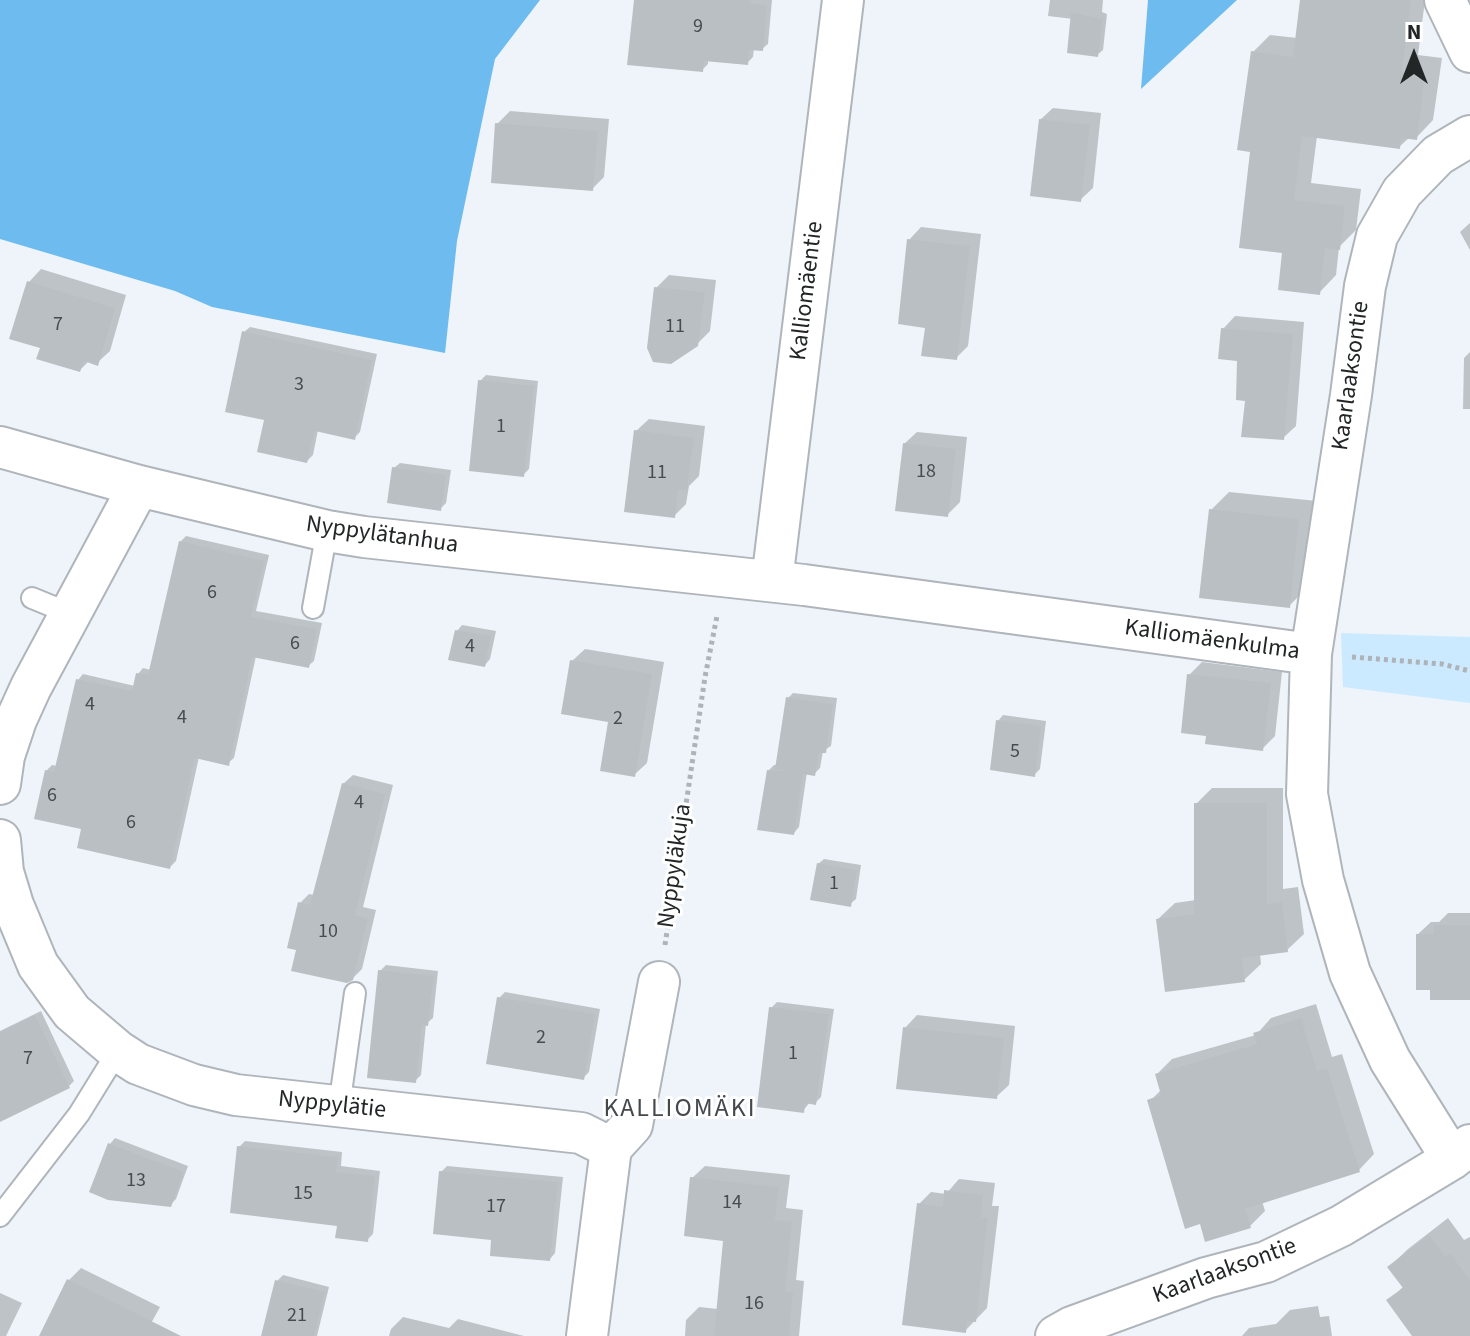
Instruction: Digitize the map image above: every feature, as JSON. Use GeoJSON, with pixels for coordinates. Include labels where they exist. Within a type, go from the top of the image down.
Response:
{"type":"FeatureCollection","features":[{"type":"Feature","properties":{"kind":"street","name":"Kalliomäentie"},"geometry":{"type":"LineString","coordinates":[[772,581],[843,0]]}},
{"type":"Feature","properties":{"kind":"street"},"geometry":{"type":"LineString","coordinates":[[1445,0],[1470,52]]}},
{"type":"Feature","properties":{"kind":"street","name":"Kaarlaaksontie"},"geometry":{"type":"LineString","coordinates":[[1311,654],[1365,286],[1377,236],[1402,192],[1438,155],[1470,136]]}},
{"type":"Feature","properties":{"kind":"street","name":"Nyppylätanhua"},"geometry":{"type":"LineString","coordinates":[[0,447],[139,486],[327,531],[772,581]]}},
{"type":"Feature","properties":{"kind":"street"},"geometry":{"type":"LineString","coordinates":[[0,784],[4,756],[16,720],[139,486]]}},
{"type":"Feature","properties":{"kind":"street","name":"Kalliomäenkulma"},"geometry":{"type":"LineString","coordinates":[[772,581],[1311,654],[1307,794],[1323,880],[1350,973],[1390,1060],[1461,1152]]}},
{"type":"Feature","properties":{"kind":"street","name":"Nyppylätie"},"geometry":{"type":"LineString","coordinates":[[0,840],[3,872],[38,965],[72,1012],[138,1064],[194,1085],[236,1095],[581,1133],[611,1148]]}},
{"type":"Feature","properties":{"kind":"street"},"geometry":{"type":"LineString","coordinates":[[587,1336],[611,1148],[632,1125],[659,982]]}},
{"type":"Feature","properties":{"kind":"street","name":"Kaarlaaksontie"},"geometry":{"type":"LineString","coordinates":[[1056,1336],[1072,1327],[1192,1283],[1266,1262],[1341,1226],[1461,1152]]}},
{"type":"Feature","properties":{"kind":"lane"},"geometry":{"type":"LineString","coordinates":[[313,608],[327,531]]}},
{"type":"Feature","properties":{"kind":"lane"},"geometry":{"type":"LineString","coordinates":[[32,598],[71,614]]}},
{"type":"Feature","properties":{"kind":"lane"},"geometry":{"type":"LineString","coordinates":[[339,1107],[355,993]]}},
{"type":"Feature","properties":{"kind":"lane"},"geometry":{"type":"LineString","coordinates":[[0,1216],[79,1114],[118,1051]]}},
{"type":"Feature","properties":{"kind":"path","name":"Nyppyläkuja"},"geometry":{"type":"LineString","coordinates":[[659,982],[705,677],[725,577]]}},
{"type":"Feature","properties":{"kind":"path"},"geometry":{"type":"LineString","coordinates":[[1311,654],[1442,664],[1470,671]]}},
{"type":"Feature","properties":{"kind":"shaded area"},"geometry":{"type":"Polygon","coordinates":[[[0,0],[540,0],[495,59],[457,241],[445,353],[212,307],[175,291],[0,239],[0,0]]]}},
{"type":"Feature","properties":{"kind":"shaded area"},"geometry":{"type":"Polygon","coordinates":[[[1148,0],[1237,0],[1141,89],[1148,0]]]}},
{"type":"Feature","properties":{"kind":"shaded area"},"geometry":{"type":"Polygon","coordinates":[[[1341,633],[1470,637],[1470,703],[1343,687],[1341,633]]]}},
{"type":"Feature","properties":{"kind":"building"},"geometry":{"type":"Polygon","coordinates":[[[634,0],[749,0],[749,3],[767,6],[763,51],[749,50],[748,65],[704,61],[703,72],[627,65],[634,0]]]}},
{"type":"Feature","properties":{"kind":"building"},"geometry":{"type":"Polygon","coordinates":[[[1300,0],[1411,0],[1402,72],[1425,75],[1417,140],[1401,138],[1400,149],[1302,136],[1294,200],[1345,206],[1340,250],[1325,248],[1320,295],[1278,290],[1282,253],[1239,248],[1250,152],[1237,150],[1251,51],[1293,57],[1300,0]]]}},
{"type":"Feature","properties":{"kind":"building"},"geometry":{"type":"Polygon","coordinates":[[[1071,12],[1103,19],[1098,57],[1067,53],[1071,12]]]}},
{"type":"Feature","properties":{"kind":"building"},"geometry":{"type":"Polygon","coordinates":[[[1039,119],[1090,125],[1081,202],[1030,196],[1039,119]]]}},
{"type":"Feature","properties":{"kind":"building"},"geometry":{"type":"Polygon","coordinates":[[[495,123],[598,131],[593,191],[491,183],[495,123]]]}},
{"type":"Feature","properties":{"kind":"building"},"geometry":{"type":"Polygon","coordinates":[[[907,239],[970,246],[957,360],[921,356],[925,328],[898,324],[907,239]]]}},
{"type":"Feature","properties":{"kind":"building"},"geometry":{"type":"Polygon","coordinates":[[[27,281],[115,308],[98,366],[84,361],[80,372],[36,359],[40,348],[9,339],[27,281]]]}},
{"type":"Feature","properties":{"kind":"building"},"geometry":{"type":"Polygon","coordinates":[[[654,287],[705,292],[698,346],[671,364],[653,362],[647,348],[654,287]]]}},
{"type":"Feature","properties":{"kind":"building"},"geometry":{"type":"Polygon","coordinates":[[[1221,328],[1293,334],[1284,440],[1241,437],[1245,401],[1236,400],[1237,361],[1218,359],[1221,328]]]}},
{"type":"Feature","properties":{"kind":"building"},"geometry":{"type":"Polygon","coordinates":[[[242,331],[372,360],[355,440],[315,431],[307,463],[257,452],[264,420],[225,412],[242,331]]]}},
{"type":"Feature","properties":{"kind":"building"},"geometry":{"type":"Polygon","coordinates":[[[478,380],[534,386],[524,477],[469,471],[478,380]]]}},
{"type":"Feature","properties":{"kind":"building"},"geometry":{"type":"Polygon","coordinates":[[[634,430],[694,438],[687,490],[678,490],[675,518],[624,512],[634,430]]]}},
{"type":"Feature","properties":{"kind":"building"},"geometry":{"type":"Polygon","coordinates":[[[903,443],[956,449],[948,517],[895,511],[903,443]]]}},
{"type":"Feature","properties":{"kind":"building"},"geometry":{"type":"Polygon","coordinates":[[[392,467],[446,475],[441,511],[387,503],[392,467]]]}},
{"type":"Feature","properties":{"kind":"building"},"geometry":{"type":"Polygon","coordinates":[[[1209,509],[1299,519],[1290,608],[1199,598],[1209,509]]]}},
{"type":"Feature","properties":{"kind":"building"},"geometry":{"type":"Polygon","coordinates":[[[179,541],[264,561],[251,617],[317,629],[309,668],[252,657],[229,766],[195,758],[170,869],[77,848],[81,829],[34,819],[45,770],[54,772],[76,679],[132,691],[136,673],[148,675],[179,541]]]}},
{"type":"Feature","properties":{"kind":"building"},"geometry":{"type":"Polygon","coordinates":[[[455,630],[491,636],[485,667],[448,660],[455,630]]]}},
{"type":"Feature","properties":{"kind":"building"},"geometry":{"type":"Polygon","coordinates":[[[570,660],[652,674],[635,777],[600,771],[608,722],[561,714],[570,660]]]}},
{"type":"Feature","properties":{"kind":"building"},"geometry":{"type":"Polygon","coordinates":[[[1187,674],[1271,683],[1263,751],[1205,744],[1206,736],[1181,733],[1187,674]]]}},
{"type":"Feature","properties":{"kind":"building"},"geometry":{"type":"Polygon","coordinates":[[[786,697],[833,704],[826,753],[819,753],[815,776],[803,774],[794,835],[757,830],[767,770],[790,772],[775,769],[786,697]]]}},
{"type":"Feature","properties":{"kind":"building"},"geometry":{"type":"Polygon","coordinates":[[[996,720],[1041,726],[1035,777],[990,770],[996,720]]]}},
{"type":"Feature","properties":{"kind":"building"},"geometry":{"type":"Polygon","coordinates":[[[342,783],[385,794],[355,915],[368,919],[353,980],[347,983],[291,971],[296,950],[287,948],[298,902],[310,905],[342,783]]]}},
{"type":"Feature","properties":{"kind":"building"},"geometry":{"type":"Polygon","coordinates":[[[1194,803],[1267,803],[1267,904],[1282,902],[1288,952],[1242,958],[1245,982],[1165,992],[1156,919],[1194,914],[1194,803]]]}},
{"type":"Feature","properties":{"kind":"building"},"geometry":{"type":"Polygon","coordinates":[[[817,863],[857,870],[851,907],[810,900],[817,863]]]}},
{"type":"Feature","properties":{"kind":"building"},"geometry":{"type":"Polygon","coordinates":[[[1434,925],[1470,925],[1470,1000],[1430,1000],[1430,990],[1416,990],[1416,934],[1434,934],[1434,925]]]}},
{"type":"Feature","properties":{"kind":"building"},"geometry":{"type":"Polygon","coordinates":[[[378,970],[434,976],[428,1026],[422,1025],[416,1083],[367,1078],[378,970]]]}},
{"type":"Feature","properties":{"kind":"building"},"geometry":{"type":"Polygon","coordinates":[[[497,997],[595,1014],[584,1080],[486,1064],[497,997]]]}},
{"type":"Feature","properties":{"kind":"building"},"geometry":{"type":"Polygon","coordinates":[[[769,1007],[829,1014],[816,1105],[805,1103],[804,1113],[757,1107],[769,1007]]]}},
{"type":"Feature","properties":{"kind":"building"},"geometry":{"type":"Polygon","coordinates":[[[35,1015],[70,1088],[0,1122],[0,1032],[35,1015]]]}},
{"type":"Feature","properties":{"kind":"building"},"geometry":{"type":"Polygon","coordinates":[[[1301,1018],[1317,1071],[1327,1068],[1360,1172],[1245,1209],[1251,1228],[1205,1242],[1200,1224],[1185,1229],[1147,1100],[1161,1095],[1155,1074],[1257,1044],[1253,1033],[1301,1018]]]}},
{"type":"Feature","properties":{"kind":"building"},"geometry":{"type":"Polygon","coordinates":[[[903,1027],[1004,1038],[997,1099],[896,1089],[903,1027]]]}},
{"type":"Feature","properties":{"kind":"building"},"geometry":{"type":"Polygon","coordinates":[[[108,1143],[184,1172],[171,1207],[108,1200],[89,1192],[108,1143]]]}},
{"type":"Feature","properties":{"kind":"building"},"geometry":{"type":"Polygon","coordinates":[[[237,1146],[338,1157],[336,1172],[375,1176],[368,1242],[335,1238],[337,1226],[230,1213],[237,1146]]]}},
{"type":"Feature","properties":{"kind":"building"},"geometry":{"type":"Polygon","coordinates":[[[439,1171],[558,1182],[550,1261],[490,1256],[491,1240],[433,1234],[439,1171]]]}},
{"type":"Feature","properties":{"kind":"building"},"geometry":{"type":"Polygon","coordinates":[[[690,1177],[779,1187],[775,1220],[792,1222],[785,1292],[793,1292],[789,1336],[714,1336],[723,1241],[684,1236],[690,1177]]]}},
{"type":"Feature","properties":{"kind":"building"},"geometry":{"type":"Polygon","coordinates":[[[944,1190],[983,1195],[981,1217],[988,1218],[976,1322],[967,1321],[966,1333],[902,1325],[917,1203],[943,1207],[944,1190]]]}},
{"type":"Feature","properties":{"kind":"building"},"geometry":{"type":"Polygon","coordinates":[[[1429,1235],[1445,1257],[1450,1253],[1470,1280],[1470,1336],[1412,1336],[1386,1300],[1403,1288],[1387,1267],[1429,1235]]]}},
{"type":"Feature","properties":{"kind":"building"},"geometry":{"type":"Polygon","coordinates":[[[67,1279],[181,1336],[39,1336],[67,1279]]]}},
{"type":"Feature","properties":{"kind":"building"},"geometry":{"type":"Polygon","coordinates":[[[275,1280],[325,1292],[314,1336],[261,1336],[275,1280]]]}},
{"type":"Feature","properties":{"kind":"district","name":"KALLIOMÄKI"},"geometry":{"type":"Point","coordinates":[680,1110]}}]}
